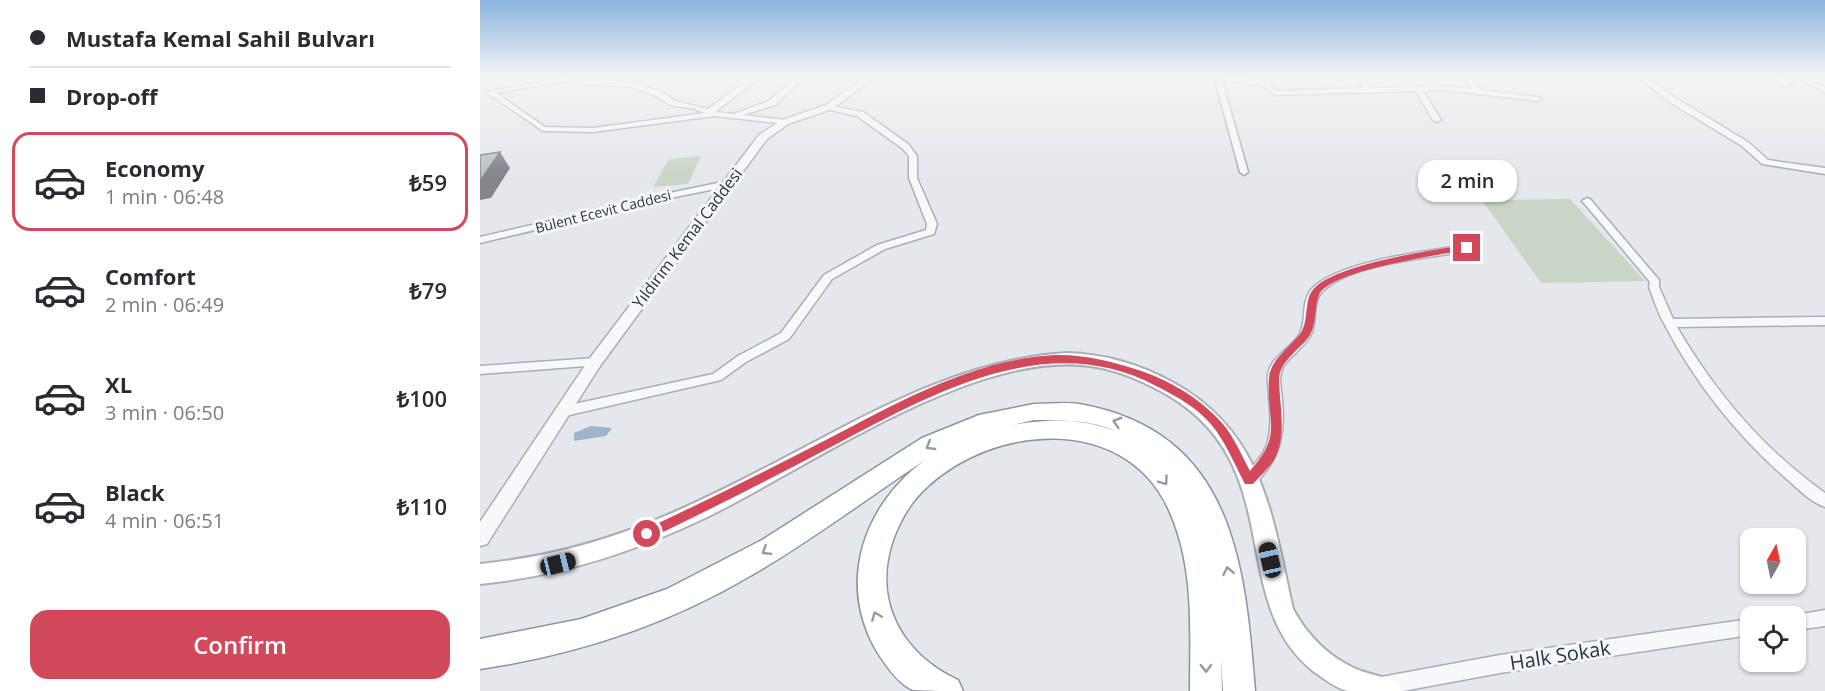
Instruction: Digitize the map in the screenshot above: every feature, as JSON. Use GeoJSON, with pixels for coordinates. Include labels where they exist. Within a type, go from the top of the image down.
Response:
{"type":"FeatureCollection","features":[{"type":"Feature","properties":{"kind":"highway"},"geometry":{"type":"LineString","coordinates":[[480,654],[563,640],[619,622],[738,569],[946,437],[992,419],[1027,412],[1067,411],[1094,414],[1131,426],[1160,444],[1182,467],[1203,498],[1225,558],[1232,595],[1239,691]]}},
{"type":"Feature","properties":{"kind":"highway"},"geometry":{"type":"LineString","coordinates":[[947,691],[933,685],[906,666],[884,635],[869,599],[873,562],[883,530],[902,497],[917,480],[940,461],[1008,432],[1044,428],[1073,429],[1104,438],[1132,451],[1154,467],[1169,487],[1193,538],[1200,567],[1206,691]]}},
{"type":"Feature","properties":{"kind":"main road"},"geometry":{"type":"LineString","coordinates":[[480,574],[558,564],[619,546],[687,516],[902,406],[963,379],[1011,365],[1056,358],[1108,364],[1147,376],[1187,397],[1220,428],[1249,481],[1282,612],[1290,630],[1309,654],[1318,660],[1379,689]]}},
{"type":"Feature","properties":{"kind":"street"},"geometry":{"type":"LineString","coordinates":[[512,107],[543,129],[593,130],[711,113],[718,107]]}},
{"type":"Feature","properties":{"kind":"street"},"geometry":{"type":"LineString","coordinates":[[698,107],[731,117],[785,122]]}},
{"type":"Feature","properties":{"kind":"street"},"geometry":{"type":"LineString","coordinates":[[731,117],[760,107]]}},
{"type":"Feature","properties":{"kind":"street","name":"Yıldırım Kemal Caddesi"},"geometry":{"type":"LineString","coordinates":[[480,519],[540,445],[596,362],[763,137],[785,122],[827,107]]}},
{"type":"Feature","properties":{"kind":"street"},"geometry":{"type":"LineString","coordinates":[[565,411],[717,377],[742,359],[785,336],[828,277],[881,247],[932,232],[932,224],[913,178],[913,156],[905,146],[860,114],[829,107]]}},
{"type":"Feature","properties":{"kind":"street"},"geometry":{"type":"LineString","coordinates":[[1226,107],[1244,172]]}},
{"type":"Feature","properties":{"kind":"street"},"geometry":{"type":"LineString","coordinates":[[1429,107],[1437,120]]}},
{"type":"Feature","properties":{"kind":"street"},"geometry":{"type":"LineString","coordinates":[[1684,107],[1745,144],[1765,162],[1825,171]]}},
{"type":"Feature","properties":{"kind":"street","name":"Bülent Ecevit Caddesi"},"geometry":{"type":"LineString","coordinates":[[480,240],[660,195],[727,184]]}},
{"type":"Feature","properties":{"kind":"street"},"geometry":{"type":"LineString","coordinates":[[1587,201],[1655,282],[1654,287],[1670,323],[1697,365],[1740,421],[1805,488],[1825,501]]}},
{"type":"Feature","properties":{"kind":"street"},"geometry":{"type":"LineString","coordinates":[[1249,481],[1271,455],[1277,436],[1274,375],[1282,360],[1307,332],[1315,292],[1325,284],[1360,269],[1431,252],[1467,248]]}},
{"type":"Feature","properties":{"kind":"street"},"geometry":{"type":"LineString","coordinates":[[1670,323],[1825,321]]}},
{"type":"Feature","properties":{"kind":"street"},"geometry":{"type":"LineString","coordinates":[[480,370],[596,362]]}},
{"type":"Feature","properties":{"kind":"street","name":"Yıldırım Kemal Caddesi"},"geometry":{"type":"LineString","coordinates":[[480,538],[540,445]]}},
{"type":"Feature","properties":{"kind":"street"},"geometry":{"type":"LineString","coordinates":[[1806,620],[1825,618]]}},
{"type":"Feature","properties":{"kind":"street","name":"Halk Sokak"},"geometry":{"type":"LineString","coordinates":[[1379,689],[1500,664],[1740,628]]}},
{"type":"Feature","properties":{"kind":"green space"},"geometry":{"type":"Polygon","coordinates":[[[701,156],[688,184],[653,187],[669,159],[701,156]]]}},
{"type":"Feature","properties":{"kind":"green space"},"geometry":{"type":"Polygon","coordinates":[[[1570,199],[1645,281],[1541,283],[1482,200],[1570,199]]]}},
{"type":"Feature","properties":{"kind":"water"},"geometry":{"type":"Polygon","coordinates":[[[591,426],[612,428],[606,436],[574,441],[574,433],[591,426]]]}},
{"type":"Feature","properties":{"kind":"building"},"geometry":{"type":"Polygon","coordinates":[[[500,152],[480,181],[480,155],[500,152]]]}},
{"type":"Feature","properties":{"kind":"route"},"geometry":{"type":"LineString","coordinates":[[647,534],[735,492],[902,406],[963,379],[1011,365],[1056,358],[1108,364],[1147,376],[1187,397],[1220,428],[1249,481],[1271,455],[1277,436],[1274,375],[1282,360],[1301,342],[1307,332],[1315,292],[1325,284],[1360,269],[1431,252],[1467,248]]}}]}
